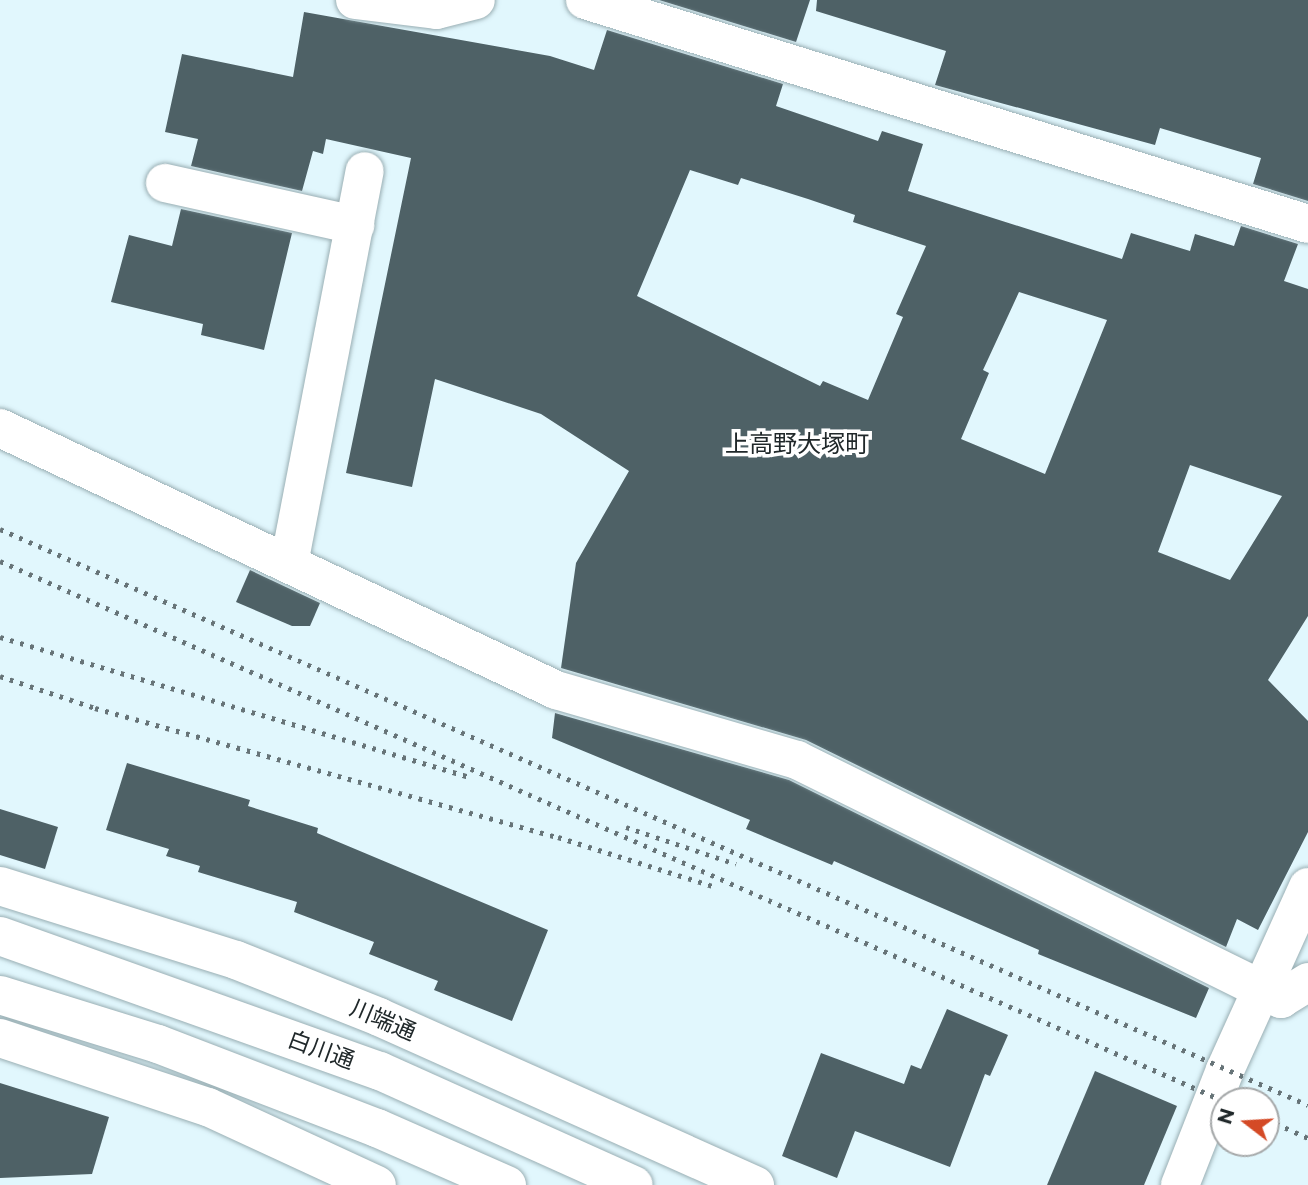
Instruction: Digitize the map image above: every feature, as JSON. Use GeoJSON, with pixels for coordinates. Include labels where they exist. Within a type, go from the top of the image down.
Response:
{"type":"FeatureCollection","features":[{"type":"Feature","properties":{"kind":"main road"},"geometry":{"type":"LineString","coordinates":[[355,0],[436,10],[476,0]]}},
{"type":"Feature","properties":{"kind":"main road"},"geometry":{"type":"LineString","coordinates":[[585,0],[1308,224]]}},
{"type":"Feature","properties":{"kind":"main road"},"geometry":{"type":"LineString","coordinates":[[289,564],[365,171]]}},
{"type":"Feature","properties":{"kind":"main road"},"geometry":{"type":"LineString","coordinates":[[165,183],[355,225]]}},
{"type":"Feature","properties":{"kind":"main road"},"geometry":{"type":"LineString","coordinates":[[0,428],[556,690],[796,760],[1281,999],[1308,982]]}},
{"type":"Feature","properties":{"kind":"main road","name":"川端通"},"geometry":{"type":"LineString","coordinates":[[0,886],[236,960],[366,1012],[755,1185]]}},
{"type":"Feature","properties":{"kind":"main road"},"geometry":{"type":"LineString","coordinates":[[1180,1185],[1261,990],[1308,887]]}},
{"type":"Feature","properties":{"kind":"main road","name":"白川通"},"geometry":{"type":"LineString","coordinates":[[0,936],[380,1071],[634,1185]]}},
{"type":"Feature","properties":{"kind":"main road"},"geometry":{"type":"LineString","coordinates":[[0,995],[158,1044],[377,1128],[507,1185]]}},
{"type":"Feature","properties":{"kind":"main road"},"geometry":{"type":"LineString","coordinates":[[0,1038],[208,1107],[377,1185]]}},
{"type":"Feature","properties":{"kind":"building"},"geometry":{"type":"Polygon","coordinates":[[[659,0],[810,0],[796,42],[659,0]]]}},
{"type":"Feature","properties":{"kind":"building"},"geometry":{"type":"Polygon","coordinates":[[[817,0],[1308,0],[1308,201],[1253,184],[1261,158],[1160,128],[1155,145],[935,85],[946,51],[816,11],[817,0]]]}},
{"type":"Feature","properties":{"kind":"building"},"geometry":{"type":"Polygon","coordinates":[[[304,12],[550,56],[594,70],[607,30],[783,84],[776,106],[878,141],[882,131],[923,144],[908,191],[1122,259],[1131,233],[1190,251],[1195,234],[1234,246],[1241,226],[1298,244],[1284,281],[1308,289],[1308,616],[1268,680],[1308,721],[1308,832],[1258,930],[1237,919],[1226,947],[806,740],[561,668],[576,563],[629,471],[541,414],[435,379],[412,487],[346,473],[411,158],[326,139],[323,154],[313,151],[302,191],[191,166],[198,139],[165,132],[182,54],[293,77],[304,12]],[[690,170],[637,296],[820,386],[823,381],[868,400],[903,317],[896,314],[926,246],[853,222],[855,215],[808,199],[741,178],[738,185],[690,170]],[[1019,292],[983,370],[989,373],[961,439],[1045,474],[1107,320],[1019,292]],[[1190,465],[1158,552],[1230,580],[1282,496],[1190,465]]]}},
{"type":"Feature","properties":{"kind":"building"},"geometry":{"type":"Polygon","coordinates":[[[181,209],[292,233],[264,350],[201,335],[203,324],[111,302],[129,235],[172,246],[181,209]]]}},
{"type":"Feature","properties":{"kind":"building"},"geometry":{"type":"Polygon","coordinates":[[[250,570],[320,603],[310,626],[292,626],[236,602],[250,570]]]}},
{"type":"Feature","properties":{"kind":"building"},"geometry":{"type":"Polygon","coordinates":[[[555,713],[789,780],[1209,988],[1196,1018],[1038,954],[1039,950],[834,861],[832,865],[746,829],[750,820],[552,738],[555,713]]]}},
{"type":"Feature","properties":{"kind":"building"},"geometry":{"type":"Polygon","coordinates":[[[127,763],[250,800],[248,806],[318,828],[317,833],[548,930],[512,1021],[434,990],[438,981],[369,954],[374,942],[294,912],[297,902],[198,872],[200,866],[166,856],[169,849],[106,830],[127,763]]]}},
{"type":"Feature","properties":{"kind":"building"},"geometry":{"type":"Polygon","coordinates":[[[0,809],[58,827],[45,869],[0,855],[0,809]]]}},
{"type":"Feature","properties":{"kind":"building"},"geometry":{"type":"Polygon","coordinates":[[[947,1009],[1008,1035],[990,1076],[985,1074],[950,1167],[855,1131],[837,1178],[782,1156],[821,1053],[904,1084],[911,1065],[921,1069],[947,1009]]]}},
{"type":"Feature","properties":{"kind":"building"},"geometry":{"type":"Polygon","coordinates":[[[1095,1071],[1177,1106],[1144,1185],[1047,1185],[1095,1071]]]}},
{"type":"Feature","properties":{"kind":"building"},"geometry":{"type":"Polygon","coordinates":[[[0,1083],[109,1117],[92,1174],[0,1178],[0,1083]]]}},
{"type":"Feature","properties":{"kind":"railway"},"geometry":{"type":"LineString","coordinates":[[0,529],[1308,1105]]}},
{"type":"Feature","properties":{"kind":"railway"},"geometry":{"type":"LineString","coordinates":[[0,561],[1210,1095]]}},
{"type":"Feature","properties":{"kind":"railway"},"geometry":{"type":"LineString","coordinates":[[0,637],[470,777]]}},
{"type":"Feature","properties":{"kind":"railway"},"geometry":{"type":"LineString","coordinates":[[0,676],[95,708],[558,837],[716,887]]}},
{"type":"Feature","properties":{"kind":"railway"},"geometry":{"type":"LineString","coordinates":[[626,827],[736,864]]}},
{"type":"Feature","properties":{"kind":"railway"},"geometry":{"type":"LineString","coordinates":[[1280,1125],[1308,1138]]}},
{"type":"Feature","properties":{"kind":"district","name":"上高野大塚町"},"geometry":{"type":"Point","coordinates":[797,444]}}]}
